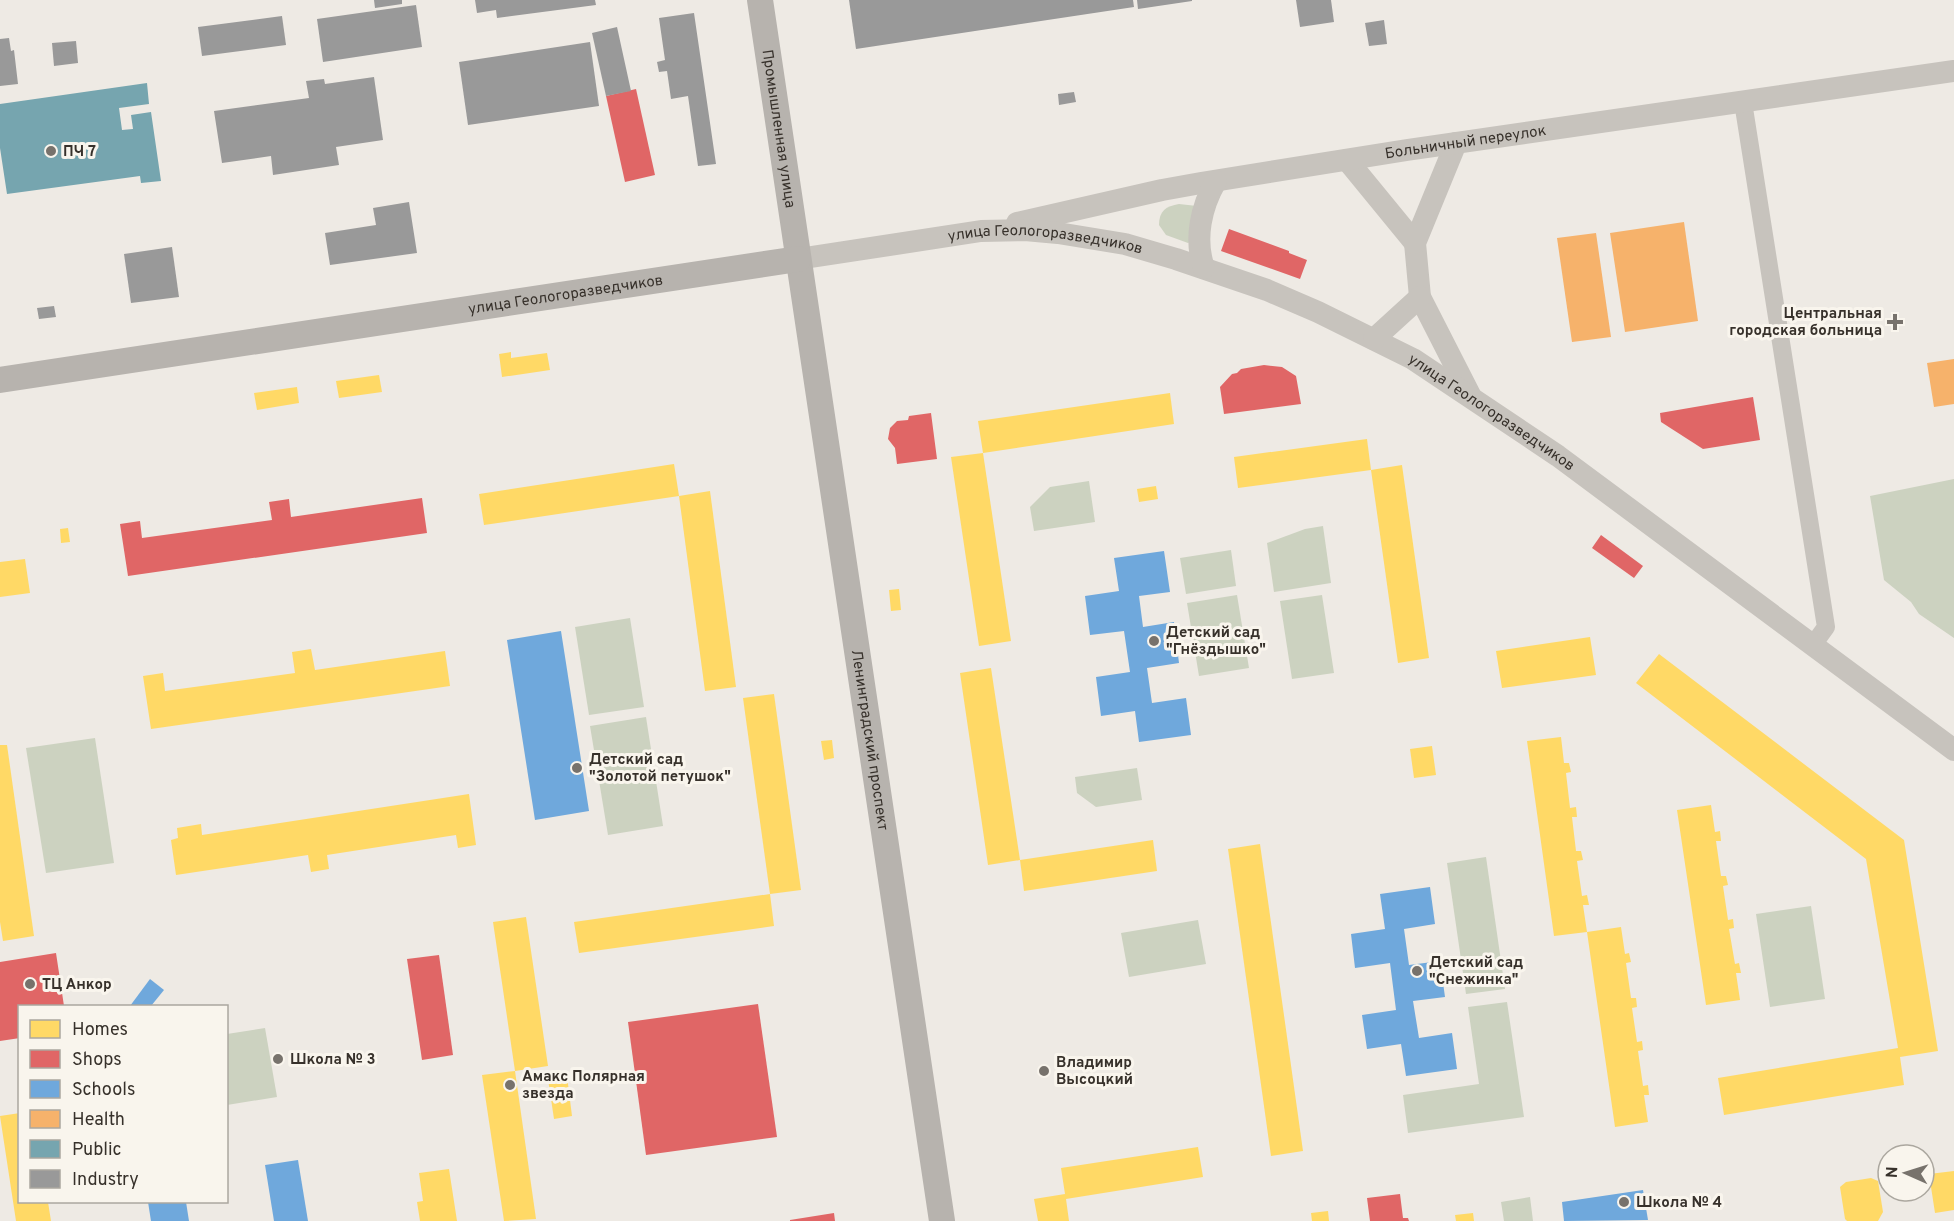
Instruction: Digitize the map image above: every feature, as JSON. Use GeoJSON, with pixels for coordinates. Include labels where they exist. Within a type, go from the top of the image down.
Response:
{"type":"FeatureCollection","features":[{"type":"Feature","properties":{"kind":"main road","name":"Промышленная улица"},"geometry":{"type":"LineString","coordinates":[[760,0],[798,259]]}},
{"type":"Feature","properties":{"kind":"main road","name":"улица Геологоразведчиков"},"geometry":{"type":"LineString","coordinates":[[0,380],[798,259]]}},
{"type":"Feature","properties":{"kind":"main road","name":"Ленинградский проспект"},"geometry":{"type":"LineString","coordinates":[[798,259],[942,1221]]}},
{"type":"Feature","properties":{"kind":"street","name":"Больничный переулок"},"geometry":{"type":"LineString","coordinates":[[981,231],[1162,190],[1216,181],[1456,143],[1954,71]]}},
{"type":"Feature","properties":{"kind":"street"},"geometry":{"type":"LineString","coordinates":[[1743,102],[1826,627],[1813,645]]}},
{"type":"Feature","properties":{"kind":"street"},"geometry":{"type":"LineString","coordinates":[[1456,143],[1415,243],[1420,297],[1471,396]]}},
{"type":"Feature","properties":{"kind":"street"},"geometry":{"type":"LineString","coordinates":[[1347,160],[1415,243]]}},
{"type":"Feature","properties":{"kind":"street"},"geometry":{"type":"LineString","coordinates":[[1204,268],[1198,246],[1200,226],[1209,194],[1216,181]]}},
{"type":"Feature","properties":{"kind":"street","name":"улица Геологоразведчиков"},"geometry":{"type":"LineString","coordinates":[[798,259],[981,231],[1025,231],[1089,237],[1125,244],[1268,290],[1413,359],[1471,396],[1558,456],[1954,750]]}},
{"type":"Feature","properties":{"kind":"street"},"geometry":{"type":"LineString","coordinates":[[1374,339],[1420,297]]}},
{"type":"Feature","properties":{"kind":"green space"},"geometry":{"type":"Polygon","coordinates":[[[1179,204],[1197,206],[1192,241],[1188,243],[1166,235],[1159,225],[1160,216],[1164,210],[1179,204]]]}},
{"type":"Feature","properties":{"kind":"green space"},"geometry":{"type":"Polygon","coordinates":[[[1954,479],[1954,638],[1919,614],[1911,602],[1884,580],[1870,496],[1954,479]]]}},
{"type":"Feature","properties":{"kind":"green space"},"geometry":{"type":"Polygon","coordinates":[[[1089,481],[1095,522],[1034,531],[1030,507],[1050,487],[1089,481]]]}},
{"type":"Feature","properties":{"kind":"green space"},"geometry":{"type":"Polygon","coordinates":[[[1323,526],[1331,583],[1274,592],[1267,543],[1305,529],[1323,526]]]}},
{"type":"Feature","properties":{"kind":"green space"},"geometry":{"type":"Polygon","coordinates":[[[1231,550],[1236,586],[1186,594],[1180,558],[1231,550]]]}},
{"type":"Feature","properties":{"kind":"green space"},"geometry":{"type":"Polygon","coordinates":[[[1237,595],[1249,668],[1199,676],[1187,603],[1237,595]]]}},
{"type":"Feature","properties":{"kind":"green space"},"geometry":{"type":"Polygon","coordinates":[[[1322,595],[1334,673],[1292,679],[1280,601],[1322,595]]]}},
{"type":"Feature","properties":{"kind":"green space"},"geometry":{"type":"Polygon","coordinates":[[[630,618],[644,707],[589,715],[575,627],[630,618]]]}},
{"type":"Feature","properties":{"kind":"green space"},"geometry":{"type":"Polygon","coordinates":[[[646,717],[663,826],[608,835],[590,726],[646,717]]]}},
{"type":"Feature","properties":{"kind":"green space"},"geometry":{"type":"Polygon","coordinates":[[[95,738],[114,863],[46,873],[26,748],[95,738]]]}},
{"type":"Feature","properties":{"kind":"green space"},"geometry":{"type":"Polygon","coordinates":[[[1137,768],[1142,800],[1096,807],[1077,793],[1075,777],[1137,768]]]}},
{"type":"Feature","properties":{"kind":"green space"},"geometry":{"type":"Polygon","coordinates":[[[1486,857],[1505,989],[1466,994],[1447,863],[1486,857]]]}},
{"type":"Feature","properties":{"kind":"green space"},"geometry":{"type":"Polygon","coordinates":[[[1811,906],[1825,999],[1770,1007],[1756,914],[1811,906]]]}},
{"type":"Feature","properties":{"kind":"green space"},"geometry":{"type":"Polygon","coordinates":[[[1198,920],[1206,964],[1129,977],[1121,933],[1198,920]]]}},
{"type":"Feature","properties":{"kind":"green space"},"geometry":{"type":"Polygon","coordinates":[[[1507,1002],[1524,1117],[1408,1133],[1403,1095],[1479,1084],[1468,1007],[1507,1002]]]}},
{"type":"Feature","properties":{"kind":"green space"},"geometry":{"type":"Polygon","coordinates":[[[265,1028],[277,1097],[228,1105],[228,1034],[265,1028]]]}},
{"type":"Feature","properties":{"kind":"green space"},"geometry":{"type":"Polygon","coordinates":[[[1530,1197],[1533,1221],[1504,1221],[1501,1202],[1530,1197]]]}},
{"type":"Feature","properties":{"kind":"building: Homes"},"geometry":{"type":"Polygon","coordinates":[[[511,352],[511,358],[547,353],[550,370],[502,377],[499,354],[511,352]]]}},
{"type":"Feature","properties":{"kind":"building: Homes"},"geometry":{"type":"Polygon","coordinates":[[[379,375],[382,392],[339,398],[336,381],[379,375]]]}},
{"type":"Feature","properties":{"kind":"building: Homes"},"geometry":{"type":"Polygon","coordinates":[[[297,387],[299,403],[257,410],[254,393],[297,387]]]}},
{"type":"Feature","properties":{"kind":"building: Homes"},"geometry":{"type":"Polygon","coordinates":[[[1170,393],[1174,424],[983,453],[978,421],[1170,393]]]}},
{"type":"Feature","properties":{"kind":"building: Homes"},"geometry":{"type":"Polygon","coordinates":[[[1367,439],[1371,470],[1238,488],[1234,457],[1367,439]]]}},
{"type":"Feature","properties":{"kind":"building: Homes"},"geometry":{"type":"Polygon","coordinates":[[[983,453],[1011,641],[979,646],[951,457],[983,453]]]}},
{"type":"Feature","properties":{"kind":"building: Homes"},"geometry":{"type":"Polygon","coordinates":[[[674,464],[679,496],[484,525],[479,494],[674,464]]]}},
{"type":"Feature","properties":{"kind":"building: Homes"},"geometry":{"type":"Polygon","coordinates":[[[1402,465],[1429,658],[1398,663],[1371,470],[1402,465]]]}},
{"type":"Feature","properties":{"kind":"building: Homes"},"geometry":{"type":"Polygon","coordinates":[[[1156,486],[1158,499],[1139,502],[1137,489],[1156,486]]]}},
{"type":"Feature","properties":{"kind":"building: Homes"},"geometry":{"type":"Polygon","coordinates":[[[710,491],[736,687],[705,691],[679,496],[710,491]]]}},
{"type":"Feature","properties":{"kind":"building: Homes"},"geometry":{"type":"Polygon","coordinates":[[[68,528],[70,542],[61,543],[60,529],[68,528]]]}},
{"type":"Feature","properties":{"kind":"building: Homes"},"geometry":{"type":"Polygon","coordinates":[[[25,559],[30,593],[0,597],[0,562],[25,559]]]}},
{"type":"Feature","properties":{"kind":"building: Homes"},"geometry":{"type":"Polygon","coordinates":[[[899,589],[901,610],[891,611],[889,590],[899,589]]]}},
{"type":"Feature","properties":{"kind":"building: Homes"},"geometry":{"type":"Polygon","coordinates":[[[1590,637],[1596,675],[1502,688],[1496,651],[1590,637]]]}},
{"type":"Feature","properties":{"kind":"building: Homes"},"geometry":{"type":"Polygon","coordinates":[[[311,649],[315,670],[445,651],[450,686],[151,729],[143,676],[163,673],[165,691],[295,673],[292,652],[311,649]]]}},
{"type":"Feature","properties":{"kind":"building: Homes"},"geometry":{"type":"Polygon","coordinates":[[[1659,654],[1904,840],[1938,1051],[1900,1057],[1904,1085],[1724,1115],[1718,1078],[1898,1048],[1866,859],[1636,683],[1659,654]]]}},
{"type":"Feature","properties":{"kind":"building: Homes"},"geometry":{"type":"Polygon","coordinates":[[[991,668],[1020,860],[988,865],[960,673],[991,668]]]}},
{"type":"Feature","properties":{"kind":"building: Homes"},"geometry":{"type":"Polygon","coordinates":[[[774,694],[801,890],[770,894],[743,698],[774,694]]]}},
{"type":"Feature","properties":{"kind":"building: Homes"},"geometry":{"type":"Polygon","coordinates":[[[1561,737],[1564,763],[1569,763],[1571,772],[1566,773],[1570,808],[1576,807],[1577,817],[1572,817],[1576,851],[1581,851],[1583,860],[1577,861],[1582,896],[1587,895],[1589,905],[1583,905],[1587,932],[1554,936],[1527,741],[1561,737]]]}},
{"type":"Feature","properties":{"kind":"building: Homes"},"geometry":{"type":"Polygon","coordinates":[[[832,740],[834,758],[824,760],[821,741],[832,740]]]}},
{"type":"Feature","properties":{"kind":"building: Homes"},"geometry":{"type":"Polygon","coordinates":[[[0,745],[7,745],[34,936],[3,941],[0,922],[0,745]]]}},
{"type":"Feature","properties":{"kind":"building: Homes"},"geometry":{"type":"Polygon","coordinates":[[[1432,746],[1436,775],[1414,778],[1410,749],[1432,746]]]}},
{"type":"Feature","properties":{"kind":"building: Homes"},"geometry":{"type":"Polygon","coordinates":[[[469,794],[476,845],[458,848],[456,835],[327,855],[329,869],[311,872],[308,855],[176,875],[171,840],[178,838],[177,828],[201,824],[202,835],[469,794]]]}},
{"type":"Feature","properties":{"kind":"building: Homes"},"geometry":{"type":"Polygon","coordinates":[[[1711,805],[1715,832],[1720,831],[1721,841],[1716,841],[1721,876],[1726,876],[1728,885],[1723,886],[1728,920],[1733,919],[1734,928],[1729,929],[1735,964],[1739,963],[1741,973],[1736,973],[1740,1000],[1706,1005],[1677,810],[1711,805]]]}},
{"type":"Feature","properties":{"kind":"building: Homes"},"geometry":{"type":"Polygon","coordinates":[[[1153,840],[1157,871],[1024,891],[1020,860],[1153,840]]]}},
{"type":"Feature","properties":{"kind":"building: Homes"},"geometry":{"type":"Polygon","coordinates":[[[1260,844],[1303,1151],[1271,1156],[1228,849],[1260,844]]]}},
{"type":"Feature","properties":{"kind":"building: Homes"},"geometry":{"type":"Polygon","coordinates":[[[770,894],[774,926],[579,953],[574,922],[770,894]]]}},
{"type":"Feature","properties":{"kind":"building: Homes"},"geometry":{"type":"Polygon","coordinates":[[[526,917],[548,1066],[515,1071],[493,922],[526,917]]]}},
{"type":"Feature","properties":{"kind":"building: Homes"},"geometry":{"type":"Polygon","coordinates":[[[1621,927],[1625,954],[1629,953],[1631,962],[1626,963],[1631,998],[1636,998],[1637,1007],[1632,1008],[1637,1042],[1642,1041],[1643,1050],[1638,1051],[1643,1086],[1648,1085],[1649,1095],[1644,1095],[1648,1122],[1615,1127],[1587,932],[1621,927]]]}},
{"type":"Feature","properties":{"kind":"building: Homes"},"geometry":{"type":"Polygon","coordinates":[[[515,1071],[536,1219],[504,1221],[482,1075],[515,1071]]]}},
{"type":"Feature","properties":{"kind":"building: Homes"},"geometry":{"type":"Polygon","coordinates":[[[567,1076],[572,1116],[554,1119],[548,1079],[567,1076]]]}},
{"type":"Feature","properties":{"kind":"building: Homes"},"geometry":{"type":"Polygon","coordinates":[[[18,1113],[18,1203],[48,1203],[51,1221],[16,1221],[0,1116],[18,1113]]]}},
{"type":"Feature","properties":{"kind":"building: Homes"},"geometry":{"type":"Polygon","coordinates":[[[1198,1147],[1203,1177],[1066,1199],[1069,1221],[1038,1221],[1034,1199],[1065,1194],[1061,1168],[1198,1147]]]}},
{"type":"Feature","properties":{"kind":"building: Homes"},"geometry":{"type":"Polygon","coordinates":[[[449,1169],[457,1221],[420,1221],[417,1202],[423,1201],[419,1173],[449,1169]]]}},
{"type":"Feature","properties":{"kind":"building: Homes"},"geometry":{"type":"Polygon","coordinates":[[[1954,1171],[1954,1210],[1935,1213],[1936,1173],[1954,1171]]]}},
{"type":"Feature","properties":{"kind":"building: Homes"},"geometry":{"type":"Polygon","coordinates":[[[1871,1178],[1876,1180],[1876,1203],[1882,1203],[1883,1212],[1878,1221],[1847,1221],[1845,1219],[1840,1187],[1846,1182],[1871,1178]]]}},
{"type":"Feature","properties":{"kind":"building: Homes"},"geometry":{"type":"Polygon","coordinates":[[[1328,1211],[1329,1221],[1312,1221],[1311,1213],[1328,1211]]]}},
{"type":"Feature","properties":{"kind":"building: Homes"},"geometry":{"type":"Polygon","coordinates":[[[1473,1213],[1474,1221],[1456,1221],[1455,1215],[1473,1213]]]}},
{"type":"Feature","properties":{"kind":"building: Shops"},"geometry":{"type":"Polygon","coordinates":[[[636,89],[655,175],[625,182],[606,96],[636,89]]]}},
{"type":"Feature","properties":{"kind":"building: Shops"},"geometry":{"type":"Polygon","coordinates":[[[1229,229],[1307,260],[1300,279],[1221,251],[1229,229]]]}},
{"type":"Feature","properties":{"kind":"building: Shops"},"geometry":{"type":"Polygon","coordinates":[[[1264,365],[1282,367],[1296,376],[1301,404],[1224,414],[1220,387],[1232,374],[1241,369],[1264,365]]]}},
{"type":"Feature","properties":{"kind":"building: Shops"},"geometry":{"type":"Polygon","coordinates":[[[1753,397],[1760,440],[1703,449],[1661,422],[1660,413],[1753,397]]]}},
{"type":"Feature","properties":{"kind":"building: Shops"},"geometry":{"type":"Polygon","coordinates":[[[931,413],[937,459],[897,464],[895,448],[888,439],[890,428],[897,421],[908,420],[909,416],[931,413]]]}},
{"type":"Feature","properties":{"kind":"building: Shops"},"geometry":{"type":"Polygon","coordinates":[[[422,498],[427,533],[128,576],[120,524],[140,521],[142,538],[272,520],[269,502],[289,499],[291,517],[422,498]]]}},
{"type":"Feature","properties":{"kind":"building: Shops"},"geometry":{"type":"Polygon","coordinates":[[[1601,535],[1643,566],[1634,578],[1592,548],[1601,535]]]}},
{"type":"Feature","properties":{"kind":"building: Shops","name":"ТЦ Анкор"},"geometry":{"type":"Polygon","coordinates":[[[56,953],[64,1005],[18,1005],[18,1038],[0,1041],[0,962],[56,953]]]}},
{"type":"Feature","properties":{"kind":"building: Shops"},"geometry":{"type":"Polygon","coordinates":[[[439,955],[453,1055],[422,1060],[407,959],[439,955]]]}},
{"type":"Feature","properties":{"kind":"building: Shops"},"geometry":{"type":"Polygon","coordinates":[[[758,1004],[777,1137],[646,1155],[628,1022],[758,1004]]]}},
{"type":"Feature","properties":{"kind":"building: Shops"},"geometry":{"type":"Polygon","coordinates":[[[1400,1194],[1403,1218],[1408,1218],[1409,1221],[1370,1221],[1367,1198],[1400,1194]]]}},
{"type":"Feature","properties":{"kind":"building: Shops"},"geometry":{"type":"Polygon","coordinates":[[[834,1213],[835,1221],[790,1221],[790,1220],[834,1213]]]}},
{"type":"Feature","properties":{"kind":"building: Schools"},"geometry":{"type":"Polygon","coordinates":[[[1164,551],[1170,592],[1139,596],[1143,627],[1174,622],[1179,663],[1147,668],[1152,703],[1186,698],[1191,735],[1139,742],[1135,711],[1101,716],[1096,677],[1130,672],[1124,631],[1090,635],[1085,596],[1119,591],[1114,558],[1164,551]]]}},
{"type":"Feature","properties":{"kind":"building: Schools"},"geometry":{"type":"Polygon","coordinates":[[[561,631],[589,811],[535,820],[507,640],[561,631]]]}},
{"type":"Feature","properties":{"kind":"building: Schools"},"geometry":{"type":"Polygon","coordinates":[[[1430,887],[1435,924],[1404,929],[1409,965],[1440,961],[1445,997],[1413,1001],[1419,1038],[1452,1033],[1457,1069],[1406,1076],[1401,1044],[1367,1049],[1362,1015],[1396,1010],[1390,963],[1355,968],[1351,934],[1385,929],[1380,894],[1430,887]]]}},
{"type":"Feature","properties":{"kind":"building: Schools"},"geometry":{"type":"Polygon","coordinates":[[[150,979],[164,990],[152,1005],[131,1005],[150,979]]]}},
{"type":"Feature","properties":{"kind":"building: Schools"},"geometry":{"type":"Polygon","coordinates":[[[298,1160],[308,1221],[274,1221],[265,1165],[298,1160]]]}},
{"type":"Feature","properties":{"kind":"building: Schools"},"geometry":{"type":"Polygon","coordinates":[[[1643,1190],[1648,1220],[1564,1221],[1562,1202],[1643,1190]]]}},
{"type":"Feature","properties":{"kind":"building: Schools"},"geometry":{"type":"Polygon","coordinates":[[[148,1203],[186,1203],[189,1221],[151,1221],[148,1203]]]}},
{"type":"Feature","properties":{"kind":"building: Health"},"geometry":{"type":"Polygon","coordinates":[[[1684,222],[1698,321],[1625,332],[1610,233],[1684,222]]]}},
{"type":"Feature","properties":{"kind":"building: Health"},"geometry":{"type":"Polygon","coordinates":[[[1596,233],[1611,337],[1572,342],[1557,238],[1596,233]]]}},
{"type":"Feature","properties":{"kind":"building: Health"},"geometry":{"type":"Polygon","coordinates":[[[1954,359],[1954,404],[1934,407],[1927,363],[1954,359]]]}},
{"type":"Feature","properties":{"kind":"building: Public"},"geometry":{"type":"Polygon","coordinates":[[[147,83],[149,104],[119,108],[122,130],[133,129],[131,115],[151,112],[161,181],[141,183],[140,176],[7,194],[0,148],[0,104],[147,83]]]}},
{"type":"Feature","properties":{"kind":"building: Industry"},"geometry":{"type":"Polygon","coordinates":[[[374,0],[402,0],[402,4],[375,8],[374,0]]]}},
{"type":"Feature","properties":{"kind":"building: Industry"},"geometry":{"type":"Polygon","coordinates":[[[475,0],[595,0],[596,5],[497,18],[496,10],[477,13],[475,0]]]}},
{"type":"Feature","properties":{"kind":"building: Industry"},"geometry":{"type":"Polygon","coordinates":[[[849,0],[1133,0],[1134,7],[856,49],[849,0]]]}},
{"type":"Feature","properties":{"kind":"building: Industry"},"geometry":{"type":"Polygon","coordinates":[[[1137,0],[1192,0],[1192,1],[1138,9],[1137,0]]]}},
{"type":"Feature","properties":{"kind":"building: Industry"},"geometry":{"type":"Polygon","coordinates":[[[1296,0],[1331,0],[1334,22],[1300,27],[1296,0]]]}},
{"type":"Feature","properties":{"kind":"building: Industry"},"geometry":{"type":"Polygon","coordinates":[[[416,5],[422,47],[323,62],[317,19],[416,5]]]}},
{"type":"Feature","properties":{"kind":"building: Industry"},"geometry":{"type":"Polygon","coordinates":[[[694,13],[716,164],[698,166],[688,96],[671,99],[667,71],[659,72],[657,62],[665,60],[659,18],[694,13]]]}},
{"type":"Feature","properties":{"kind":"building: Industry"},"geometry":{"type":"Polygon","coordinates":[[[282,16],[286,45],[202,56],[198,27],[282,16]]]}},
{"type":"Feature","properties":{"kind":"building: Industry"},"geometry":{"type":"Polygon","coordinates":[[[1384,20],[1387,44],[1369,46],[1365,23],[1384,20]]]}},
{"type":"Feature","properties":{"kind":"building: Industry"},"geometry":{"type":"Polygon","coordinates":[[[617,27],[631,91],[606,96],[592,33],[617,27]]]}},
{"type":"Feature","properties":{"kind":"building: Industry"},"geometry":{"type":"Polygon","coordinates":[[[9,38],[11,51],[14,50],[18,84],[0,86],[0,39],[9,38]]]}},
{"type":"Feature","properties":{"kind":"building: Industry"},"geometry":{"type":"Polygon","coordinates":[[[76,41],[78,63],[54,66],[52,43],[76,41]]]}},
{"type":"Feature","properties":{"kind":"building: Industry"},"geometry":{"type":"Polygon","coordinates":[[[590,42],[599,106],[468,125],[459,62],[590,42]]]}},
{"type":"Feature","properties":{"kind":"building: Industry"},"geometry":{"type":"Polygon","coordinates":[[[374,77],[383,140],[336,147],[339,165],[273,175],[271,156],[222,163],[214,111],[309,98],[306,81],[324,79],[325,84],[374,77]]]}},
{"type":"Feature","properties":{"kind":"building: Industry"},"geometry":{"type":"Polygon","coordinates":[[[1074,92],[1076,102],[1059,105],[1058,94],[1074,92]]]}},
{"type":"Feature","properties":{"kind":"building: Industry"},"geometry":{"type":"Polygon","coordinates":[[[409,202],[417,253],[330,265],[325,233],[376,225],[373,208],[409,202]]]}},
{"type":"Feature","properties":{"kind":"building: Industry"},"geometry":{"type":"Polygon","coordinates":[[[172,247],[179,297],[131,303],[124,254],[172,247]]]}},
{"type":"Feature","properties":{"kind":"building: Industry"},"geometry":{"type":"Polygon","coordinates":[[[54,306],[56,317],[39,319],[37,308],[54,306]]]}},
{"type":"Feature","properties":{"kind":"place","name":"ПЧ 7"},"geometry":{"type":"Point","coordinates":[51,151]}},
{"type":"Feature","properties":{"kind":"place","name":"Центральная городская больница"},"geometry":{"type":"Point","coordinates":[1895,322]}},
{"type":"Feature","properties":{"kind":"place","name":"Детский сад \"Гнёздышко\""},"geometry":{"type":"Point","coordinates":[1154,641]}},
{"type":"Feature","properties":{"kind":"place","name":"Детский сад \"Золотой петушок\""},"geometry":{"type":"Point","coordinates":[577,768]}},
{"type":"Feature","properties":{"kind":"place","name":"Детский сад \"Снежинка\""},"geometry":{"type":"Point","coordinates":[1417,971]}},
{"type":"Feature","properties":{"kind":"place","name":"ТЦ Анкор"},"geometry":{"type":"Point","coordinates":[30,984]}},
{"type":"Feature","properties":{"kind":"place","name":"Школа № 3"},"geometry":{"type":"Point","coordinates":[278,1059]}},
{"type":"Feature","properties":{"kind":"place","name":"Владимир Высоцкий"},"geometry":{"type":"Point","coordinates":[1044,1071]}},
{"type":"Feature","properties":{"kind":"place","name":"Амакс Полярная звезда"},"geometry":{"type":"Point","coordinates":[510,1085]}},
{"type":"Feature","properties":{"kind":"place","name":"Школа № 4"},"geometry":{"type":"Point","coordinates":[1624,1202]}}]}
